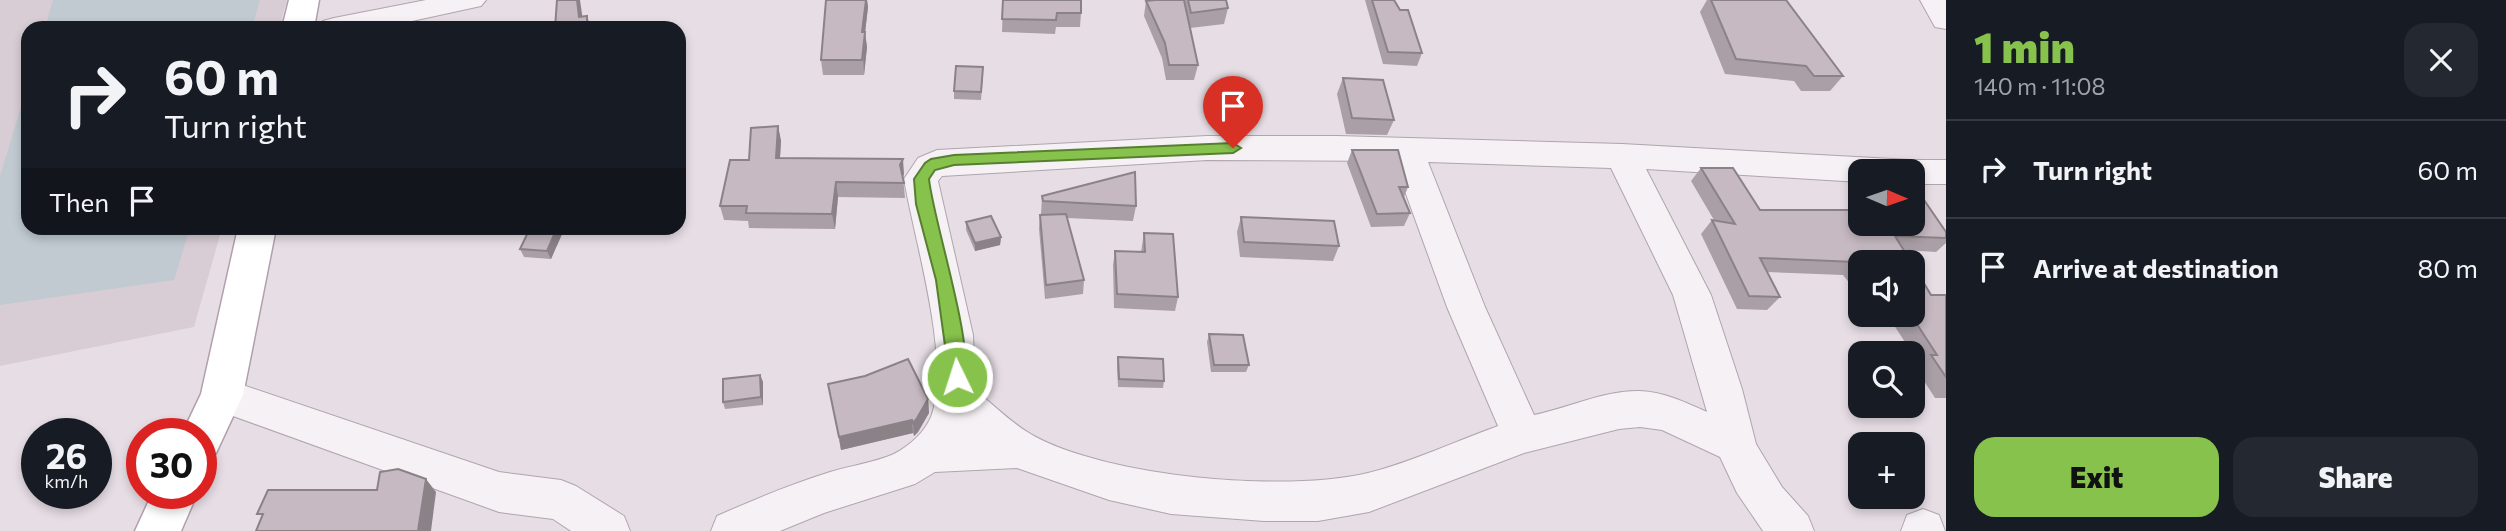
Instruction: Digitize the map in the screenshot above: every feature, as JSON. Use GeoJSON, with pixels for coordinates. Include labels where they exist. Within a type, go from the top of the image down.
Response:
{"type":"FeatureCollection","features":[{"type":"Feature","properties":{"kind":"main road"},"geometry":{"type":"LineString","coordinates":[[300,21],[304,0]]}},
{"type":"Feature","properties":{"kind":"main road"},"geometry":{"type":"LineString","coordinates":[[211,418],[222,395],[256,235]]}},
{"type":"Feature","properties":{"kind":"main road"},"geometry":{"type":"LineString","coordinates":[[158,531],[168,509]]}},
{"type":"Feature","properties":{"kind":"street"},"geometry":{"type":"LineString","coordinates":[[376,21],[471,0]]}},
{"type":"Feature","properties":{"kind":"street"},"geometry":{"type":"LineString","coordinates":[[733,531],[791,505],[909,467],[930,454],[953,414],[957,399],[957,355],[944,280],[924,204],[921,179],[937,162],[1208,148],[1622,156],[1848,169]]}},
{"type":"Feature","properties":{"kind":"street"},"geometry":{"type":"LineString","coordinates":[[1407,151],[1466,307],[1522,435]]}},
{"type":"Feature","properties":{"kind":"street"},"geometry":{"type":"LineString","coordinates":[[1622,156],[1692,295],[1722,389],[1735,444],[1747,473],[1776,516],[1792,531]]}},
{"type":"Feature","properties":{"kind":"street"},"geometry":{"type":"LineString","coordinates":[[1925,172],[1946,172]]}},
{"type":"Feature","properties":{"kind":"street"},"geometry":{"type":"LineString","coordinates":[[222,395],[499,492],[561,500],[608,531]]}},
{"type":"Feature","properties":{"kind":"street"},"geometry":{"type":"LineString","coordinates":[[957,399],[1017,449],[1109,481],[1171,494],[1318,501],[1370,492],[1522,435],[1640,409],[1667,413],[1735,444]]}},
{"type":"Feature","properties":{"kind":"street"},"geometry":{"type":"LineString","coordinates":[[930,454],[1017,449]]}},
{"type":"Feature","properties":{"kind":"shaded area"},"geometry":{"type":"Polygon","coordinates":[[[0,0],[287,0],[281,21],[21,21],[21,235],[220,235],[194,327],[0,366],[0,0]]]}},
{"type":"Feature","properties":{"kind":"shaded area"},"geometry":{"type":"Polygon","coordinates":[[[53,0],[260,0],[254,21],[47,21],[53,0]]]}},
{"type":"Feature","properties":{"kind":"shaded area"},"geometry":{"type":"Polygon","coordinates":[[[21,107],[21,235],[188,235],[174,280],[0,305],[0,176],[21,107]]]}},
{"type":"Feature","properties":{"kind":"building"},"geometry":{"type":"Polygon","coordinates":[[[557,0],[577,0],[579,17],[587,16],[587,21],[556,21],[557,0]]]}},
{"type":"Feature","properties":{"kind":"building"},"geometry":{"type":"Polygon","coordinates":[[[826,0],[866,0],[862,60],[821,60],[826,0]]]}},
{"type":"Feature","properties":{"kind":"building"},"geometry":{"type":"Polygon","coordinates":[[[1003,0],[1081,0],[1081,13],[1057,13],[1056,20],[1002,19],[1003,0]]]}},
{"type":"Feature","properties":{"kind":"building"},"geometry":{"type":"Polygon","coordinates":[[[1184,0],[1198,65],[1169,65],[1165,43],[1146,1],[1184,0]]]}},
{"type":"Feature","properties":{"kind":"building"},"geometry":{"type":"Polygon","coordinates":[[[1188,0],[1226,0],[1228,8],[1191,13],[1188,0]]]}},
{"type":"Feature","properties":{"kind":"building"},"geometry":{"type":"Polygon","coordinates":[[[1372,0],[1394,0],[1400,10],[1408,10],[1422,53],[1388,52],[1372,0]]]}},
{"type":"Feature","properties":{"kind":"building"},"geometry":{"type":"Polygon","coordinates":[[[1711,0],[1786,0],[1843,76],[1814,76],[1806,66],[1736,59],[1711,0]]]}},
{"type":"Feature","properties":{"kind":"building"},"geometry":{"type":"Polygon","coordinates":[[[956,66],[983,67],[981,92],[954,91],[956,66]]]}},
{"type":"Feature","properties":{"kind":"building"},"geometry":{"type":"Polygon","coordinates":[[[1343,78],[1383,80],[1394,120],[1352,118],[1343,78]]]}},
{"type":"Feature","properties":{"kind":"building"},"geometry":{"type":"Polygon","coordinates":[[[778,126],[776,158],[903,159],[900,165],[904,183],[836,182],[832,214],[746,213],[747,206],[720,206],[730,160],[749,160],[751,128],[778,126]]]}},
{"type":"Feature","properties":{"kind":"building"},"geometry":{"type":"Polygon","coordinates":[[[1352,150],[1398,150],[1408,187],[1399,187],[1410,213],[1377,214],[1352,150]]]}},
{"type":"Feature","properties":{"kind":"building"},"geometry":{"type":"Polygon","coordinates":[[[1701,168],[1733,168],[1760,210],[1848,210],[1848,236],[1895,236],[1904,250],[1848,250],[1848,262],[1760,258],[1780,297],[1749,296],[1712,220],[1735,224],[1701,168]]]}},
{"type":"Feature","properties":{"kind":"building"},"geometry":{"type":"Polygon","coordinates":[[[1135,172],[1136,206],[1043,201],[1042,196],[1135,172]]]}},
{"type":"Feature","properties":{"kind":"building"},"geometry":{"type":"Polygon","coordinates":[[[1925,201],[1946,232],[1946,238],[1895,236],[1925,236],[1925,201]]]}},
{"type":"Feature","properties":{"kind":"building"},"geometry":{"type":"Polygon","coordinates":[[[1066,214],[1084,280],[1046,285],[1040,215],[1066,214]]]}},
{"type":"Feature","properties":{"kind":"building"},"geometry":{"type":"Polygon","coordinates":[[[991,216],[1001,237],[975,243],[966,222],[991,216]]]}},
{"type":"Feature","properties":{"kind":"building"},"geometry":{"type":"Polygon","coordinates":[[[1241,217],[1334,221],[1339,246],[1244,242],[1241,217]]]}},
{"type":"Feature","properties":{"kind":"building"},"geometry":{"type":"Polygon","coordinates":[[[1144,233],[1173,234],[1178,297],[1117,294],[1115,251],[1145,252],[1144,233]]]}},
{"type":"Feature","properties":{"kind":"building"},"geometry":{"type":"Polygon","coordinates":[[[527,235],[554,235],[547,251],[520,249],[527,235]]]}},
{"type":"Feature","properties":{"kind":"building"},"geometry":{"type":"Polygon","coordinates":[[[1925,285],[1931,295],[1946,295],[1946,377],[1931,355],[1937,355],[1919,327],[1925,327],[1925,285]]]}},
{"type":"Feature","properties":{"kind":"building"},"geometry":{"type":"Polygon","coordinates":[[[1209,334],[1243,335],[1249,365],[1214,365],[1209,334]]]}},
{"type":"Feature","properties":{"kind":"building"},"geometry":{"type":"Polygon","coordinates":[[[1118,357],[1163,359],[1164,381],[1119,379],[1118,357]]]}},
{"type":"Feature","properties":{"kind":"building"},"geometry":{"type":"Polygon","coordinates":[[[908,359],[928,399],[913,423],[912,420],[839,437],[828,384],[865,376],[908,359]]]}},
{"type":"Feature","properties":{"kind":"building"},"geometry":{"type":"Polygon","coordinates":[[[760,375],[761,397],[723,402],[723,379],[760,375]]]}},
{"type":"Feature","properties":{"kind":"building"},"geometry":{"type":"Polygon","coordinates":[[[398,469],[426,479],[418,531],[256,531],[263,514],[257,514],[268,490],[377,490],[380,472],[398,469]]]}},
{"type":"Feature","properties":{"kind":"route"},"geometry":{"type":"LineString","coordinates":[[957,377],[957,355],[944,280],[924,204],[921,179],[930,167],[937,162],[954,160],[1090,152],[1233,148]]}}]}
